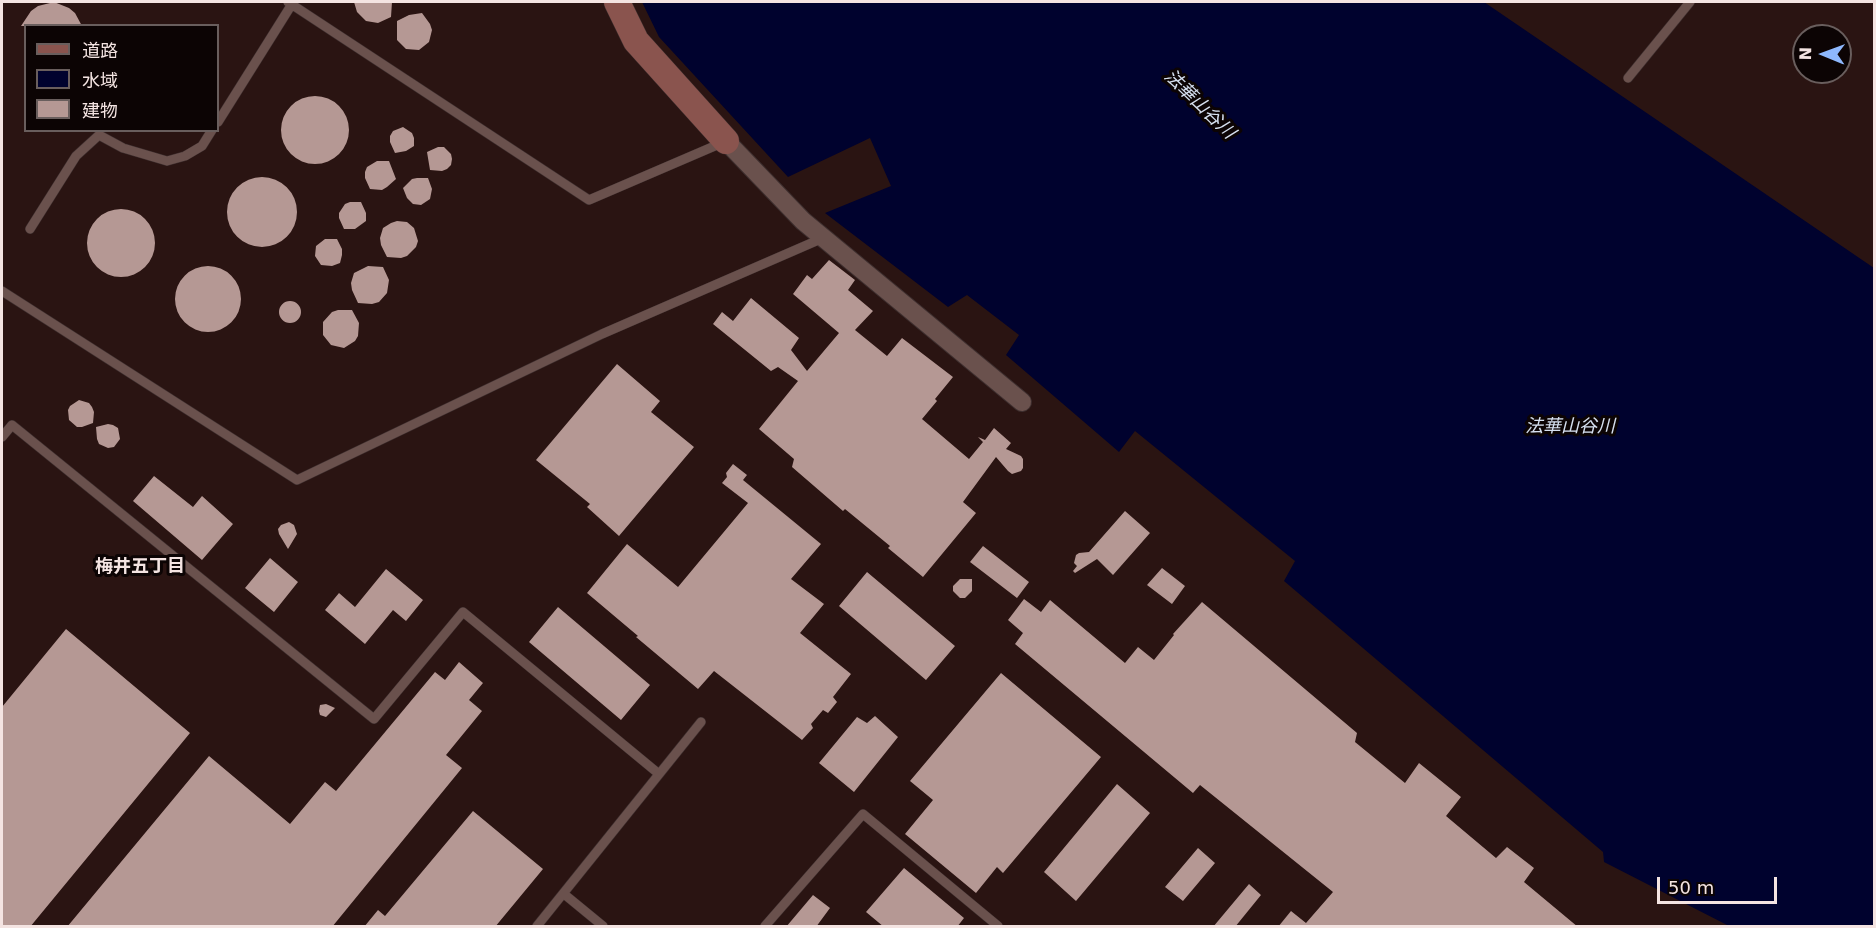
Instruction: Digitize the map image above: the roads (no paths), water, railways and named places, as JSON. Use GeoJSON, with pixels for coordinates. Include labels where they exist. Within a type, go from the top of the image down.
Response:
{"type":"FeatureCollection","features":[{"type":"Feature","properties":{"kind":"main road"},"geometry":{"type":"LineString","coordinates":[[617,2],[636,41],[726,141]]}},
{"type":"Feature","properties":{"kind":"street"},"geometry":{"type":"LineString","coordinates":[[726,141],[803,221],[1022,402]]}},
{"type":"Feature","properties":{"kind":"lane"},"geometry":{"type":"LineString","coordinates":[[1628,78],[1690,2]]}},
{"type":"Feature","properties":{"kind":"lane"},"geometry":{"type":"LineString","coordinates":[[219,120],[290,3],[589,200],[726,141]]}},
{"type":"Feature","properties":{"kind":"lane"},"geometry":{"type":"LineString","coordinates":[[30,229],[76,156],[99,135],[123,148],[167,161],[184,156],[202,146],[211,132]]}},
{"type":"Feature","properties":{"kind":"lane"},"geometry":{"type":"LineString","coordinates":[[2,291],[297,480],[602,334],[824,237]]}},
{"type":"Feature","properties":{"kind":"lane"},"geometry":{"type":"LineString","coordinates":[[2,437],[12,424],[374,719],[463,612],[659,774]]}},
{"type":"Feature","properties":{"kind":"lane"},"geometry":{"type":"LineString","coordinates":[[537,927],[701,722]]}},
{"type":"Feature","properties":{"kind":"lane"},"geometry":{"type":"LineString","coordinates":[[765,927],[863,814],[998,927]]}},
{"type":"Feature","properties":{"kind":"lane"},"geometry":{"type":"LineString","coordinates":[[564,894],[603,927]]}},
{"type":"Feature","properties":{"kind":"water","name":"法華山谷川"},"geometry":{"type":"Polygon","coordinates":[[[642,2],[1484,2],[1874,268],[1874,926],[1729,926],[1604,862],[1603,852],[1284,581],[1295,561],[1135,431],[1119,452],[1006,355],[1019,335],[967,295],[948,307],[825,213],[891,186],[870,138],[788,177],[659,37],[642,2]]]}},
{"type":"Feature","properties":{"kind":"district","name":"梅井五丁目"},"geometry":{"type":"Point","coordinates":[140,567]}}]}
